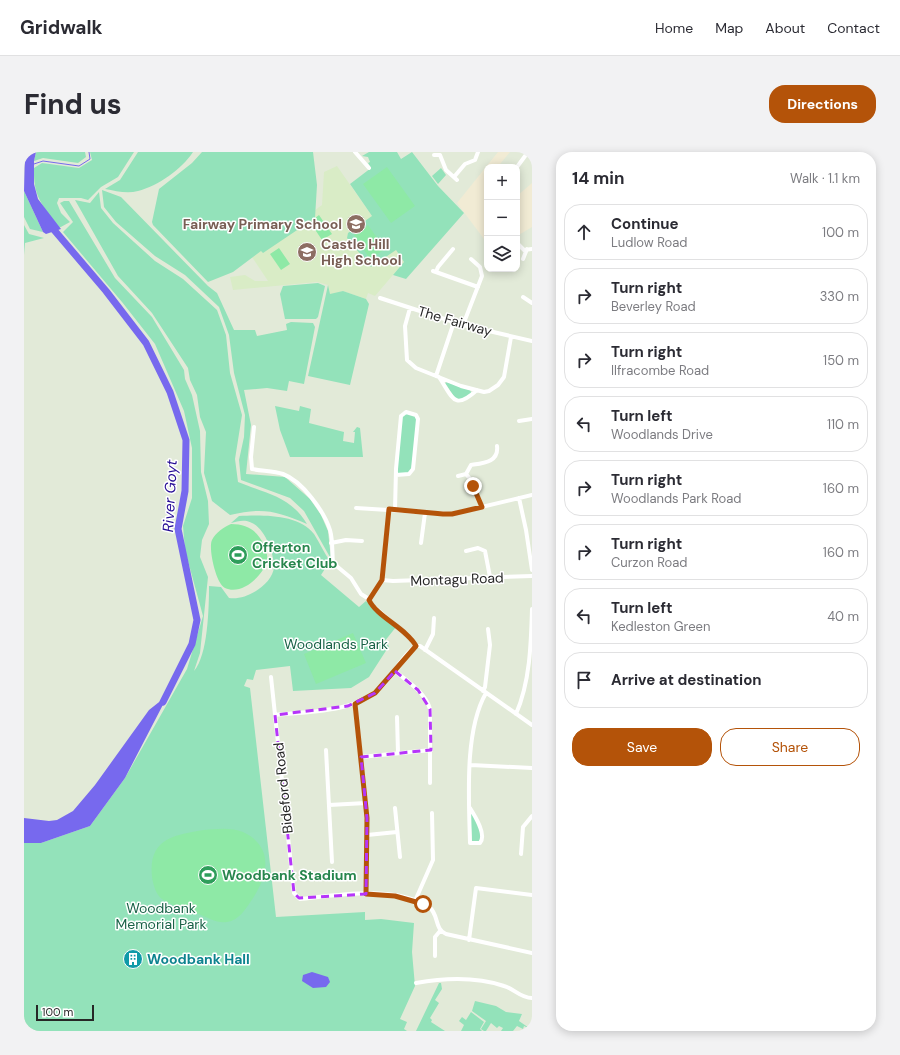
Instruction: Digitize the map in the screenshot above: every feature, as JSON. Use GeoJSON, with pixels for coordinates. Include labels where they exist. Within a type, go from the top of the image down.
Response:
{"type":"FeatureCollection","features":[{"type":"Feature","properties":{"kind":"street"},"geometry":{"type":"LineString","coordinates":[[355,152],[368,168]]}},
{"type":"Feature","properties":{"kind":"street"},"geometry":{"type":"LineString","coordinates":[[434,155],[441,154],[446,170],[455,178],[465,164],[475,160],[478,152]]}},
{"type":"Feature","properties":{"kind":"street"},"geometry":{"type":"LineString","coordinates":[[519,164],[528,152]]}},
{"type":"Feature","properties":{"kind":"street"},"geometry":{"type":"LineString","coordinates":[[520,247],[522,249],[532,249]]}},
{"type":"Feature","properties":{"kind":"street"},"geometry":{"type":"LineString","coordinates":[[523,259],[527,250]]}},
{"type":"Feature","properties":{"kind":"street"},"geometry":{"type":"LineString","coordinates":[[451,251],[434,272],[478,287]]}},
{"type":"Feature","properties":{"kind":"street"},"geometry":{"type":"LineString","coordinates":[[463,325],[482,273],[476,262],[470,259]]}},
{"type":"Feature","properties":{"kind":"street"},"geometry":{"type":"LineString","coordinates":[[522,297],[532,303]]}},
{"type":"Feature","properties":{"kind":"street","name":"The Fairway"},"geometry":{"type":"LineString","coordinates":[[380,298],[463,325],[532,341]]}},
{"type":"Feature","properties":{"kind":"street"},"geometry":{"type":"LineString","coordinates":[[410,308],[405,326],[407,360],[412,366],[438,377],[477,390],[490,391],[498,385],[504,377],[511,337]]}},
{"type":"Feature","properties":{"kind":"street"},"geometry":{"type":"LineString","coordinates":[[438,377],[454,322]]}},
{"type":"Feature","properties":{"kind":"street"},"geometry":{"type":"LineString","coordinates":[[438,377],[453,398],[457,401],[466,400],[477,390]]}},
{"type":"Feature","properties":{"kind":"street"},"geometry":{"type":"LineString","coordinates":[[395,510],[396,475],[401,416],[406,412],[416,415],[418,419],[413,469],[409,474],[396,475]]}},
{"type":"Feature","properties":{"kind":"street"},"geometry":{"type":"LineString","coordinates":[[519,421],[532,419]]}},
{"type":"Feature","properties":{"kind":"street"},"geometry":{"type":"LineString","coordinates":[[254,427],[251,457],[252,469],[283,474],[293,481],[312,499],[323,514],[330,531],[333,563],[351,578],[361,594],[369,599],[371,604],[410,638],[416,646],[420,646],[532,725]]}},
{"type":"Feature","properties":{"kind":"street"},"geometry":{"type":"LineString","coordinates":[[458,476],[466,474],[471,465],[492,460],[496,457],[497,446]]}},
{"type":"Feature","properties":{"kind":"street"},"geometry":{"type":"LineString","coordinates":[[466,474],[471,480],[482,507]]}},
{"type":"Feature","properties":{"kind":"street"},"geometry":{"type":"LineString","coordinates":[[356,508],[452,514],[532,495]]}},
{"type":"Feature","properties":{"kind":"street"},"geometry":{"type":"LineString","coordinates":[[519,498],[532,570]]}},
{"type":"Feature","properties":{"kind":"street"},"geometry":{"type":"LineString","coordinates":[[369,599],[382,580],[389,509]]}},
{"type":"Feature","properties":{"kind":"street"},"geometry":{"type":"LineString","coordinates":[[421,543],[425,513]]}},
{"type":"Feature","properties":{"kind":"street"},"geometry":{"type":"LineString","coordinates":[[331,543],[346,540],[362,541]]}},
{"type":"Feature","properties":{"kind":"street"},"geometry":{"type":"LineString","coordinates":[[466,551],[478,548],[484,551],[490,577]]}},
{"type":"Feature","properties":{"kind":"street","name":"Montagu Road"},"geometry":{"type":"LineString","coordinates":[[382,580],[393,582],[532,576]]}},
{"type":"Feature","properties":{"kind":"street"},"geometry":{"type":"LineString","coordinates":[[516,714],[527,681],[532,609]]}},
{"type":"Feature","properties":{"kind":"street"},"geometry":{"type":"LineString","coordinates":[[425,650],[433,634],[434,618]]}},
{"type":"Feature","properties":{"kind":"street"},"geometry":{"type":"LineString","coordinates":[[470,808],[477,819],[482,837],[480,844],[470,843],[470,808],[471,765],[475,717],[485,687],[490,645],[488,629]]}},
{"type":"Feature","properties":{"kind":"street"},"geometry":{"type":"LineString","coordinates":[[275,715],[355,704],[375,693],[416,646]]}},
{"type":"Feature","properties":{"kind":"street"},"geometry":{"type":"LineString","coordinates":[[395,671],[418,690],[428,702],[430,709],[430,783]]}},
{"type":"Feature","properties":{"kind":"street","name":"Bideford Road"},"geometry":{"type":"LineString","coordinates":[[271,677],[294,893],[297,898],[366,894]]}},
{"type":"Feature","properties":{"kind":"street"},"geometry":{"type":"LineString","coordinates":[[355,704],[366,803],[366,894],[395,896],[423,904],[433,911],[440,931],[446,934],[532,953]]}},
{"type":"Feature","properties":{"kind":"street"},"geometry":{"type":"LineString","coordinates":[[396,717],[398,753]]}},
{"type":"Feature","properties":{"kind":"street"},"geometry":{"type":"LineString","coordinates":[[326,750],[332,862]]}},
{"type":"Feature","properties":{"kind":"street"},"geometry":{"type":"LineString","coordinates":[[361,756],[431,750]]}},
{"type":"Feature","properties":{"kind":"street"},"geometry":{"type":"LineString","coordinates":[[471,765],[532,768]]}},
{"type":"Feature","properties":{"kind":"street"},"geometry":{"type":"LineString","coordinates":[[329,805],[366,803]]}},
{"type":"Feature","properties":{"kind":"street"},"geometry":{"type":"LineString","coordinates":[[396,808],[400,857]]}},
{"type":"Feature","properties":{"kind":"street"},"geometry":{"type":"LineString","coordinates":[[415,902],[433,860],[432,813]]}},
{"type":"Feature","properties":{"kind":"street"},"geometry":{"type":"LineString","coordinates":[[521,854],[523,827],[532,816]]}},
{"type":"Feature","properties":{"kind":"street"},"geometry":{"type":"LineString","coordinates":[[367,835],[397,832]]}},
{"type":"Feature","properties":{"kind":"street"},"geometry":{"type":"LineString","coordinates":[[469,940],[476,888],[532,895]]}},
{"type":"Feature","properties":{"kind":"street"},"geometry":{"type":"LineString","coordinates":[[435,956],[435,937],[440,931]]}},
{"type":"Feature","properties":{"kind":"street"},"geometry":{"type":"LineString","coordinates":[[416,984],[432,980],[472,979],[504,986],[522,997],[532,998]]}},
{"type":"Feature","properties":{"kind":"highlighted area"},"geometry":{"type":"Polygon","coordinates":[[[395,671],[418,690],[430,709],[431,750],[361,757],[367,818],[366,894],[299,898],[294,893],[275,715],[348,706],[375,693],[395,671]]]}},
{"type":"Feature","properties":{"kind":"shaded area"},"geometry":{"type":"Polygon","coordinates":[[[25,152],[36,152],[34,161],[34,184],[38,199],[61,229],[46,234],[43,232],[24,191],[25,152]]]}},
{"type":"Feature","properties":{"kind":"shaded area"},"geometry":{"type":"Polygon","coordinates":[[[498,152],[510,152],[500,164],[488,164],[498,152]]]}},
{"type":"Feature","properties":{"kind":"shaded area","name":"Castle Hill High School"},"geometry":{"type":"Polygon","coordinates":[[[337,166],[404,262],[375,296],[368,293],[366,299],[343,291],[330,295],[328,285],[317,282],[233,290],[230,277],[245,275],[255,281],[268,281],[252,257],[322,205],[324,172],[337,166]]]}},
{"type":"Feature","properties":{"kind":"shaded area"},"geometry":{"type":"Polygon","coordinates":[[[484,169],[484,239],[457,203],[484,169]]]}},
{"type":"Feature","properties":{"kind":"shaded area"},"geometry":{"type":"Polygon","coordinates":[[[532,183],[532,227],[520,234],[520,200],[520,193],[532,183]]]}},
{"type":"Feature","properties":{"kind":"shaded area"},"geometry":{"type":"Polygon","coordinates":[[[168,695],[125,778],[90,826],[41,843],[24,843],[24,818],[49,821],[57,820],[73,811],[95,785],[149,710],[168,695]]]}},
{"type":"Feature","properties":{"kind":"shaded area"},"geometry":{"type":"Polygon","coordinates":[[[312,972],[328,977],[330,982],[326,987],[313,988],[302,981],[303,975],[312,972]]]}},
{"type":"Feature","properties":{"kind":"green space"},"geometry":{"type":"Polygon","coordinates":[[[36,152],[85,152],[86,157],[78,163],[43,158],[34,161],[36,152]]]}},
{"type":"Feature","properties":{"kind":"green space"},"geometry":{"type":"Polygon","coordinates":[[[90,152],[134,152],[118,177],[101,187],[88,200],[81,198],[59,198],[57,203],[61,213],[70,222],[59,228],[40,201],[37,194],[34,168],[42,163],[79,168],[92,160],[90,152]]]}},
{"type":"Feature","properties":{"kind":"green space"},"geometry":{"type":"Polygon","coordinates":[[[138,152],[193,152],[183,165],[169,176],[146,189],[122,192],[105,189],[120,180],[138,152]]]}},
{"type":"Feature","properties":{"kind":"green space"},"geometry":{"type":"Polygon","coordinates":[[[202,152],[313,152],[317,185],[315,218],[263,253],[261,251],[233,272],[208,282],[153,225],[152,222],[159,189],[192,163],[202,152]]]}},
{"type":"Feature","properties":{"kind":"green space"},"geometry":{"type":"Polygon","coordinates":[[[369,152],[397,152],[401,159],[412,152],[438,186],[464,213],[406,279],[393,275],[404,262],[396,250],[371,267],[347,238],[348,233],[372,216],[350,184],[371,168],[368,163],[370,162],[368,157],[362,156],[369,152]]]}},
{"type":"Feature","properties":{"kind":"green space"},"geometry":{"type":"Polygon","coordinates":[[[387,167],[415,206],[391,223],[363,184],[387,167]]]}},
{"type":"Feature","properties":{"kind":"green space"},"geometry":{"type":"Polygon","coordinates":[[[441,168],[446,175],[438,184],[432,176],[441,168]]]}},
{"type":"Feature","properties":{"kind":"green space"},"geometry":{"type":"Polygon","coordinates":[[[102,190],[121,197],[208,286],[217,293],[234,330],[255,330],[257,336],[287,330],[286,324],[291,322],[313,323],[315,327],[304,384],[289,381],[287,391],[267,388],[244,390],[251,425],[246,474],[285,477],[310,499],[321,515],[328,531],[331,559],[304,511],[290,498],[241,480],[239,460],[244,437],[245,415],[234,373],[229,335],[219,307],[185,275],[155,256],[116,222],[104,207],[102,190]]]}},
{"type":"Feature","properties":{"kind":"green space"},"geometry":{"type":"Polygon","coordinates":[[[24,191],[43,232],[30,229],[24,217],[24,191]]]}},
{"type":"Feature","properties":{"kind":"green space"},"geometry":{"type":"Polygon","coordinates":[[[99,192],[101,208],[113,223],[155,261],[183,279],[217,310],[226,335],[230,373],[242,415],[235,459],[238,482],[277,497],[293,507],[307,524],[278,513],[270,512],[252,511],[230,515],[212,501],[204,473],[206,432],[200,417],[197,395],[190,380],[188,368],[152,313],[118,276],[75,200],[90,203],[99,192]]]}},
{"type":"Feature","properties":{"kind":"green space","name":"Woodbank Memorial Park"},"geometry":{"type":"Polygon","coordinates":[[[69,201],[115,278],[152,317],[184,370],[185,379],[192,395],[200,431],[201,472],[208,501],[209,524],[202,540],[200,557],[208,577],[200,653],[194,671],[199,664],[205,643],[208,618],[209,586],[221,587],[229,598],[243,597],[258,590],[264,585],[269,579],[274,567],[274,561],[268,542],[261,530],[257,526],[247,521],[231,523],[239,516],[280,517],[290,519],[307,527],[314,534],[330,561],[321,575],[359,607],[366,601],[396,627],[384,642],[389,646],[369,677],[351,688],[293,691],[290,666],[256,670],[253,680],[247,679],[244,686],[250,688],[276,917],[365,912],[365,920],[381,919],[414,923],[412,952],[415,986],[400,1019],[407,1022],[404,1029],[407,1031],[24,1031],[24,843],[41,843],[90,826],[125,778],[187,669],[203,616],[185,550],[183,526],[192,498],[192,448],[184,411],[155,344],[63,232],[73,222],[60,203],[69,201]]]}},
{"type":"Feature","properties":{"kind":"green space"},"geometry":{"type":"Polygon","coordinates":[[[319,215],[332,234],[322,240],[310,222],[319,215]]]}},
{"type":"Feature","properties":{"kind":"green space"},"geometry":{"type":"Polygon","coordinates":[[[24,225],[29,234],[44,238],[25,243],[24,255],[24,225]]]}},
{"type":"Feature","properties":{"kind":"green space"},"geometry":{"type":"Polygon","coordinates":[[[368,225],[385,249],[370,259],[354,235],[368,225]]]}},
{"type":"Feature","properties":{"kind":"green space"},"geometry":{"type":"Polygon","coordinates":[[[279,248],[290,264],[281,270],[270,254],[279,248]]]}},
{"type":"Feature","properties":{"kind":"green space"},"geometry":{"type":"Polygon","coordinates":[[[318,283],[325,286],[318,317],[316,319],[285,319],[280,294],[283,286],[318,283]]]}},
{"type":"Feature","properties":{"kind":"green space"},"geometry":{"type":"Polygon","coordinates":[[[328,285],[330,294],[343,291],[366,299],[369,304],[350,385],[308,376],[328,285]]]}},
{"type":"Feature","properties":{"kind":"green space"},"geometry":{"type":"Polygon","coordinates":[[[447,382],[470,390],[472,394],[463,400],[455,398],[445,383],[447,382]]]}},
{"type":"Feature","properties":{"kind":"green space"},"geometry":{"type":"Polygon","coordinates":[[[275,406],[299,411],[300,406],[311,409],[309,423],[344,432],[343,441],[354,443],[355,432],[353,432],[357,427],[360,428],[363,457],[290,457],[280,430],[275,406]]]}},
{"type":"Feature","properties":{"kind":"green space"},"geometry":{"type":"Polygon","coordinates":[[[405,412],[418,417],[411,472],[396,475],[401,416],[405,412]]]}},
{"type":"Feature","properties":{"kind":"green space"},"geometry":{"type":"Polygon","coordinates":[[[231,524],[242,525],[255,532],[264,545],[267,556],[265,566],[257,578],[245,587],[232,590],[225,588],[219,580],[214,566],[211,550],[212,540],[215,535],[231,524]]]}},
{"type":"Feature","properties":{"kind":"green space","name":"Woodlands Park"},"geometry":{"type":"Polygon","coordinates":[[[353,633],[366,663],[316,684],[304,654],[353,633]]]}},
{"type":"Feature","properties":{"kind":"green space"},"geometry":{"type":"Polygon","coordinates":[[[470,808],[477,819],[482,840],[472,844],[470,808]]]}},
{"type":"Feature","properties":{"kind":"green space","name":"Woodbank Stadium"},"geometry":{"type":"Polygon","coordinates":[[[229,829],[243,832],[253,838],[260,846],[264,854],[264,873],[257,892],[241,914],[231,921],[216,921],[170,904],[160,897],[154,886],[152,864],[154,854],[159,847],[165,841],[173,837],[204,830],[229,829]]]}},
{"type":"Feature","properties":{"kind":"green space"},"geometry":{"type":"Polygon","coordinates":[[[439,983],[441,983],[442,989],[435,1000],[439,1003],[430,1018],[432,1020],[431,1022],[445,1031],[416,1031],[439,983]]]}},
{"type":"Feature","properties":{"kind":"green space"},"geometry":{"type":"Polygon","coordinates":[[[475,1001],[496,1006],[506,1012],[522,1014],[519,1021],[532,1030],[524,1026],[523,1029],[517,1026],[513,1031],[501,1031],[503,1028],[499,1026],[497,1028],[491,1023],[486,1031],[484,1031],[481,1029],[486,1021],[472,1011],[475,1001]]]}},
{"type":"Feature","properties":{"kind":"green space"},"geometry":{"type":"Polygon","coordinates":[[[471,1012],[484,1022],[480,1029],[482,1031],[461,1031],[464,1025],[459,1021],[462,1017],[466,1020],[471,1012]]]}},
{"type":"Feature","properties":{"kind":"waterway"},"geometry":{"type":"LineString","coordinates":[[34,164],[43,161],[79,166],[90,159],[89,152]]}},
{"type":"Feature","properties":{"kind":"waterway","name":"River Goyt"},"geometry":{"type":"LineString","coordinates":[[49,224],[106,291],[146,343],[170,392],[186,440],[185,491],[178,529],[197,620],[192,644],[163,702]]}},
{"type":"Feature","properties":{"kind":"place","name":"Fairway Primary School"},"geometry":{"type":"Point","coordinates":[356,224]}},
{"type":"Feature","properties":{"kind":"place","name":"Castle Hill High School"},"geometry":{"type":"Point","coordinates":[307,252]}},
{"type":"Feature","properties":{"kind":"place","name":"Offerton Cricket Club"},"geometry":{"type":"Point","coordinates":[238,555]}},
{"type":"Feature","properties":{"kind":"place","name":"Woodbank Stadium"},"geometry":{"type":"Point","coordinates":[208,875]}},
{"type":"Feature","properties":{"kind":"place","name":"Woodbank Hall"},"geometry":{"type":"Point","coordinates":[133,959]}},
{"type":"Feature","properties":{"kind":"route"},"geometry":{"type":"LineString","coordinates":[[423,904],[395,896],[366,894],[367,818],[357,710],[355,704],[375,693],[416,646],[410,638],[371,604],[369,600],[382,580],[389,509],[452,514],[482,507],[474,492],[473,486]]}}]}
